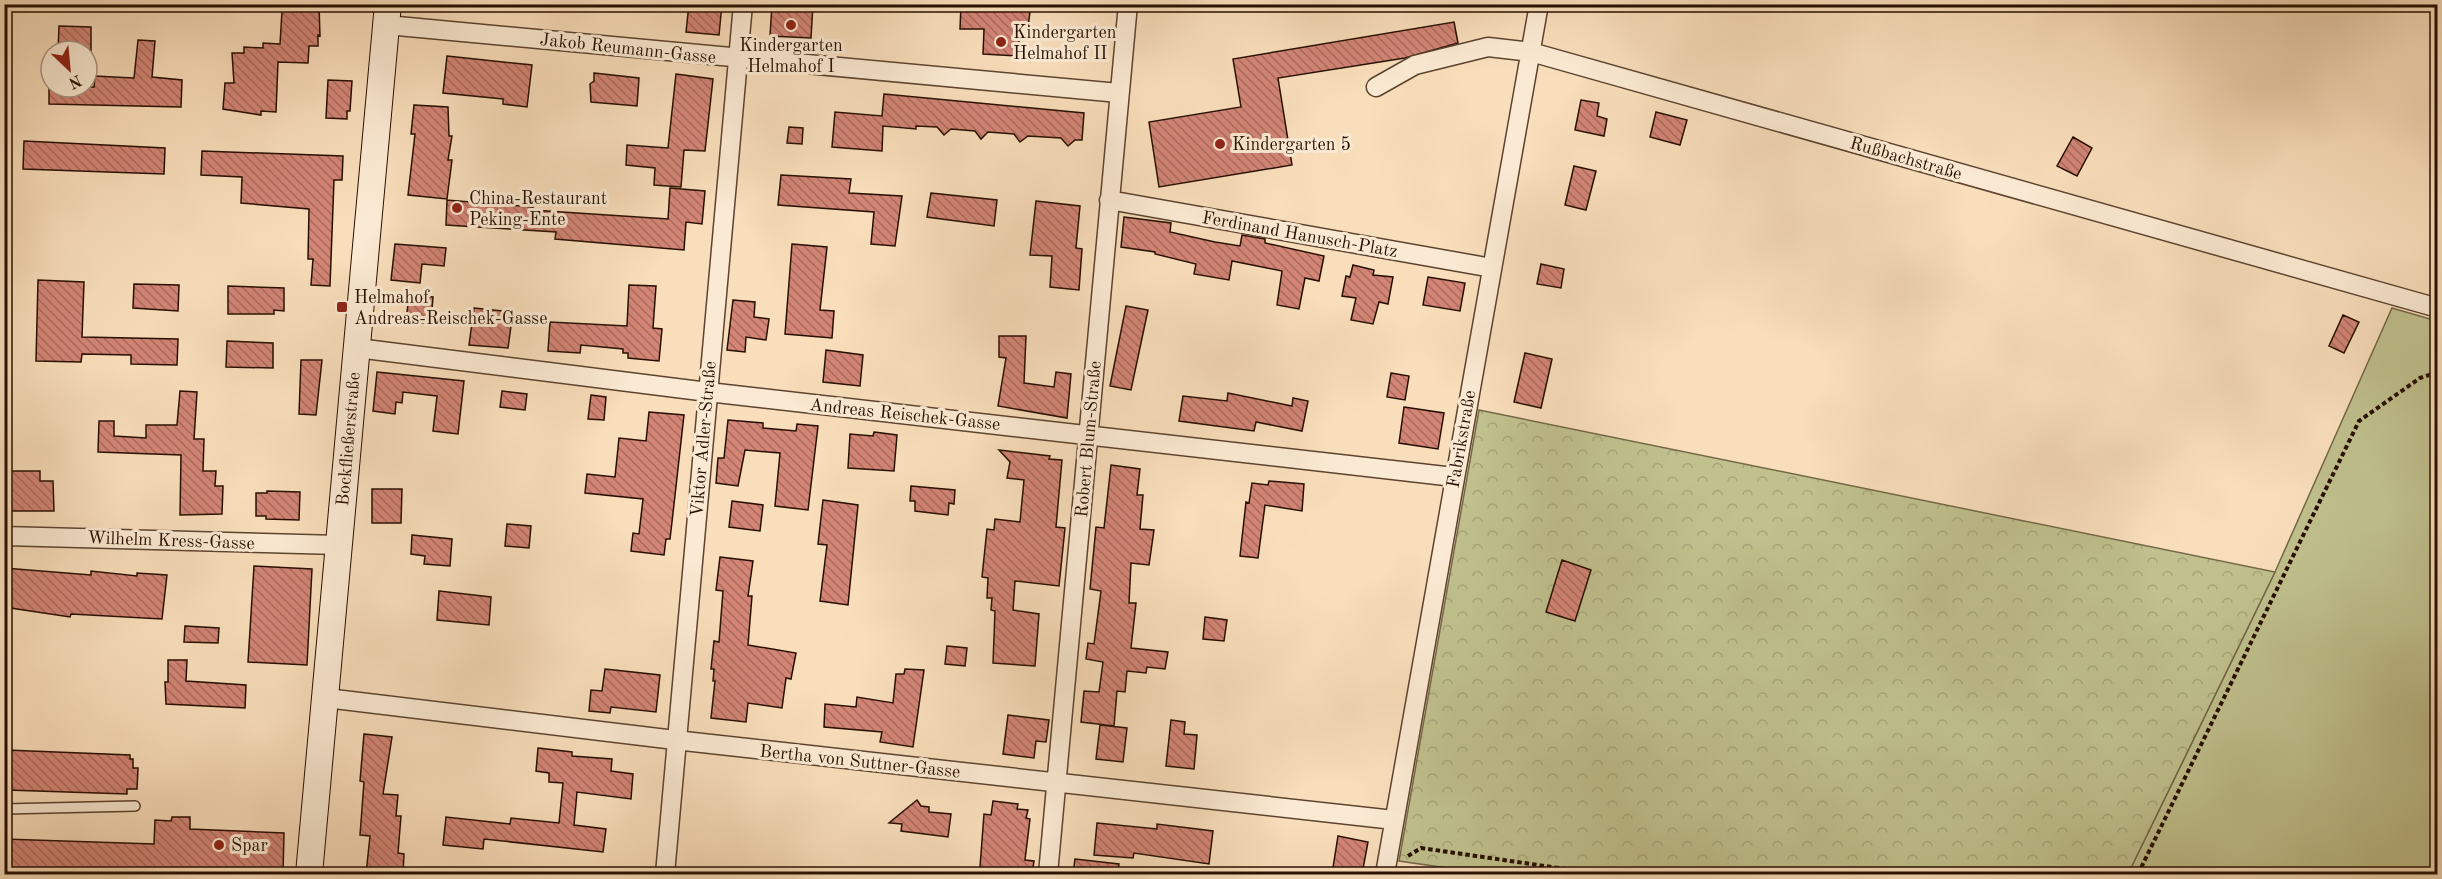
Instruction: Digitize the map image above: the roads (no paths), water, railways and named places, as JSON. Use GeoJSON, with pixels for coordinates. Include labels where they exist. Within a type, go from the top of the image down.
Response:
{"type":"FeatureCollection","features":[{"type":"Feature","properties":{"kind":"main road","name":"Bockfließerstraße"},"geometry":{"type":"LineString","coordinates":[[309,874],[388,15]]}},
{"type":"Feature","properties":{"kind":"street","name":"Viktor Adler-Straße"},"geometry":{"type":"LineString","coordinates":[[665,874],[675,740],[743,4]]}},
{"type":"Feature","properties":{"kind":"street","name":"Robert Blum-Straße"},"geometry":{"type":"LineString","coordinates":[[1048,874],[1128,4]]}},
{"type":"Feature","properties":{"kind":"street","name":"Fabrikstraße"},"geometry":{"type":"LineString","coordinates":[[1385,874],[1539,4]]}},
{"type":"Feature","properties":{"kind":"street","name":"Jakob Reumann-Gasse"},"geometry":{"type":"LineString","coordinates":[[388,15],[738,58],[1119,93]]}},
{"type":"Feature","properties":{"kind":"street","name":"Rußbachstraße"},"geometry":{"type":"LineString","coordinates":[[1376,87],[1415,65],[1488,47],[1531,52],[2438,308]]}},
{"type":"Feature","properties":{"kind":"street","name":"Ferdinand Hanusch-Platz"},"geometry":{"type":"LineString","coordinates":[[1109,200],[1492,268]]}},
{"type":"Feature","properties":{"kind":"street","name":"Andreas Reischek-Gasse"},"geometry":{"type":"LineString","coordinates":[[357,348],[708,392],[1454,477]]}},
{"type":"Feature","properties":{"kind":"street","name":"Wilhelm Kress-Gasse"},"geometry":{"type":"LineString","coordinates":[[4,536],[338,545]]}},
{"type":"Feature","properties":{"kind":"street","name":"Bertha von Suttner-Gasse"},"geometry":{"type":"LineString","coordinates":[[326,698],[675,740],[1394,820]]}},
{"type":"Feature","properties":{"kind":"lane"},"geometry":{"type":"LineString","coordinates":[[4,809],[135,806]]}},
{"type":"Feature","properties":{"kind":"place","name":"Kindergarten Helmahof I"},"geometry":{"type":"Point","coordinates":[791,25]}},
{"type":"Feature","properties":{"kind":"place","name":"Kindergarten Helmahof II"},"geometry":{"type":"Point","coordinates":[1001,42]}},
{"type":"Feature","properties":{"kind":"place","name":"Kindergarten 5"},"geometry":{"type":"Point","coordinates":[1220,144]}},
{"type":"Feature","properties":{"kind":"place","name":"China-Restaurant Peking-Ente"},"geometry":{"type":"Point","coordinates":[457,208]}},
{"type":"Feature","properties":{"kind":"place","name":"Helmahof Andreas-Reischek-Gasse"},"geometry":{"type":"Point","coordinates":[342,307]}},
{"type":"Feature","properties":{"kind":"place","name":"Spar"},"geometry":{"type":"Point","coordinates":[219,845]}}]}
